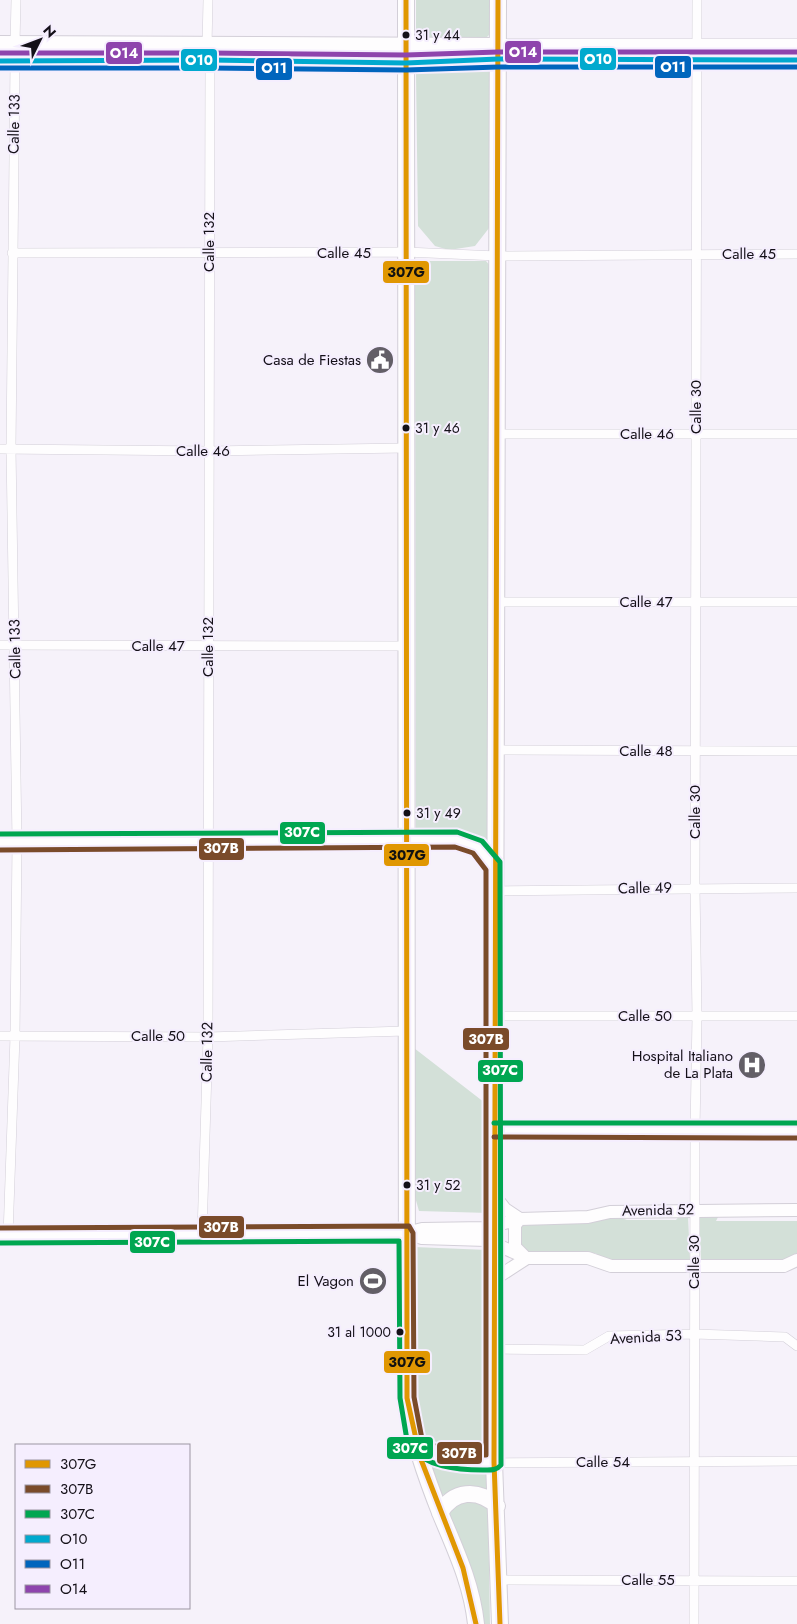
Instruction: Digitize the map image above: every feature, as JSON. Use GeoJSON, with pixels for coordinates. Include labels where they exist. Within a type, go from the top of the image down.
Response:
{"type":"FeatureCollection","features":[{"type":"Feature","properties":{"kind":"highway"},"geometry":{"type":"LineString","coordinates":[[406,0],[407,1398],[415,1443],[440,1513],[463,1568],[471,1593],[476,1624]]}},
{"type":"Feature","properties":{"kind":"highway"},"geometry":{"type":"LineString","coordinates":[[498,0],[494,866],[494,1462],[500,1580],[500,1624]]}},
{"type":"Feature","properties":{"kind":"highway"},"geometry":{"type":"LineString","coordinates":[[8,44],[406,63],[498,53]]}},
{"type":"Feature","properties":{"kind":"highway"},"geometry":{"type":"LineString","coordinates":[[8,61],[406,46],[498,53]]}},
{"type":"Feature","properties":{"kind":"highway"},"geometry":{"type":"LineString","coordinates":[[440,1513],[449,1501],[464,1494],[482,1496],[496,1506]]}},
{"type":"Feature","properties":{"kind":"main road"},"geometry":{"type":"LineString","coordinates":[[498,53],[697,53],[797,46]]}},
{"type":"Feature","properties":{"kind":"main road"},"geometry":{"type":"LineString","coordinates":[[697,53],[797,60]]}},
{"type":"Feature","properties":{"kind":"street"},"geometry":{"type":"LineString","coordinates":[[8,44],[16,0]]}},
{"type":"Feature","properties":{"kind":"street","name":"Calle 132"},"geometry":{"type":"LineString","coordinates":[[202,1234],[208,1037],[208,0]]}},
{"type":"Feature","properties":{"kind":"street","name":"Calle 30"},"geometry":{"type":"LineString","coordinates":[[694,1624],[694,1266],[697,1016],[695,887],[697,0]]}},
{"type":"Feature","properties":{"kind":"street","name":"Calle 133"},"geometry":{"type":"LineString","coordinates":[[4,1236],[15,1036],[16,842],[16,646],[11,448],[12,253],[8,61]]}},
{"type":"Feature","properties":{"kind":"street","name":"Calle 45"},"geometry":{"type":"LineString","coordinates":[[12,253],[406,252],[497,256],[797,254]]}},
{"type":"Feature","properties":{"kind":"street","name":"Calle 46"},"geometry":{"type":"LineString","coordinates":[[496,434],[797,434]]}},
{"type":"Feature","properties":{"kind":"street","name":"Calle 46"},"geometry":{"type":"LineString","coordinates":[[0,448],[209,451],[406,448]]}},
{"type":"Feature","properties":{"kind":"street","name":"Calle 47"},"geometry":{"type":"LineString","coordinates":[[496,602],[797,602]]}},
{"type":"Feature","properties":{"kind":"street","name":"Calle 47"},"geometry":{"type":"LineString","coordinates":[[0,646],[406,646]]}},
{"type":"Feature","properties":{"kind":"street","name":"Calle 48"},"geometry":{"type":"LineString","coordinates":[[496,750],[797,752]]}},
{"type":"Feature","properties":{"kind":"street"},"geometry":{"type":"LineString","coordinates":[[0,842],[456,839],[478,847],[494,866]]}},
{"type":"Feature","properties":{"kind":"street","name":"Calle 49"},"geometry":{"type":"LineString","coordinates":[[494,892],[695,887],[797,888]]}},
{"type":"Feature","properties":{"kind":"street","name":"Calle 50"},"geometry":{"type":"LineString","coordinates":[[494,1016],[797,1016]]}},
{"type":"Feature","properties":{"kind":"street","name":"Calle 50"},"geometry":{"type":"LineString","coordinates":[[0,1036],[208,1037],[406,1030]]}},
{"type":"Feature","properties":{"kind":"street"},"geometry":{"type":"LineString","coordinates":[[494,1130],[797,1131]]}},
{"type":"Feature","properties":{"kind":"street"},"geometry":{"type":"LineString","coordinates":[[494,1195],[505,1209],[520,1219],[515,1225],[515,1247],[527,1258],[494,1280]]}},
{"type":"Feature","properties":{"kind":"street","name":"Avenida 52"},"geometry":{"type":"LineString","coordinates":[[4,1236],[406,1233],[422,1229],[485,1228],[520,1219],[588,1217],[610,1212],[695,1209],[797,1210]]}},
{"type":"Feature","properties":{"kind":"street","name":"Avenida 52"},"geometry":{"type":"LineString","coordinates":[[406,1233],[422,1238],[486,1240],[527,1258],[588,1258],[611,1266],[784,1266],[797,1260]]}},
{"type":"Feature","properties":{"kind":"street","name":"Avenida 53"},"geometry":{"type":"LineString","coordinates":[[494,1349],[585,1350],[608,1336],[694,1334],[785,1337],[797,1346]]}},
{"type":"Feature","properties":{"kind":"street","name":"Calle 54"},"geometry":{"type":"LineString","coordinates":[[415,1443],[432,1456],[444,1461],[460,1463],[797,1462]]}},
{"type":"Feature","properties":{"kind":"street","name":"Calle 55"},"geometry":{"type":"LineString","coordinates":[[500,1580],[797,1581]]}},
{"type":"Feature","properties":{"kind":"shaded area"},"geometry":{"type":"Polygon","coordinates":[[[416,0],[493,0],[492,32],[484,40],[421,40],[416,34],[416,0]]]}},
{"type":"Feature","properties":{"kind":"shaded area"},"geometry":{"type":"Polygon","coordinates":[[[422,66],[486,66],[491,73],[493,223],[475,246],[449,250],[435,246],[418,226],[416,73],[422,66]]]}},
{"type":"Feature","properties":{"kind":"shaded area"},"geometry":{"type":"Polygon","coordinates":[[[422,261],[486,261],[491,267],[491,848],[469,835],[416,832],[415,268],[422,261]]]}},
{"type":"Feature","properties":{"kind":"shaded area"},"geometry":{"type":"Polygon","coordinates":[[[414,1048],[489,1106],[489,1213],[419,1211],[415,1197],[414,1048]]]}},
{"type":"Feature","properties":{"kind":"shaded area"},"geometry":{"type":"Polygon","coordinates":[[[612,1215],[627,1220],[676,1220],[680,1215],[688,1215],[690,1261],[608,1261],[595,1253],[524,1253],[520,1247],[521,1225],[612,1215]]]}},
{"type":"Feature","properties":{"kind":"shaded area"},"geometry":{"type":"Polygon","coordinates":[[[699,1215],[719,1215],[716,1221],[797,1221],[797,1253],[781,1261],[701,1261],[699,1215]]]}},
{"type":"Feature","properties":{"kind":"shaded area"},"geometry":{"type":"Polygon","coordinates":[[[414,1247],[488,1250],[491,1446],[480,1456],[445,1455],[424,1445],[416,1415],[414,1247]]]}},
{"type":"Feature","properties":{"kind":"shaded area"},"geometry":{"type":"Polygon","coordinates":[[[431,1464],[489,1469],[489,1493],[478,1489],[465,1489],[452,1491],[441,1496],[431,1464]]]}},
{"type":"Feature","properties":{"kind":"shaded area"},"geometry":{"type":"Polygon","coordinates":[[[480,1500],[488,1505],[490,1624],[484,1624],[470,1566],[447,1510],[458,1501],[480,1500]]]}},
{"type":"Feature","properties":{"kind":"transit line","name":"307G"},"geometry":{"type":"LineString","coordinates":[[406,0],[407,1398],[420,1457],[463,1568],[476,1624]]}},
{"type":"Feature","properties":{"kind":"transit line","name":"307G"},"geometry":{"type":"LineString","coordinates":[[498,0],[494,1462],[500,1624]]}},
{"type":"Feature","properties":{"kind":"transit line","name":"O14"},"geometry":{"type":"LineString","coordinates":[[0,53],[406,55],[498,52],[797,52]]}},
{"type":"Feature","properties":{"kind":"transit line","name":"O10"},"geometry":{"type":"LineString","coordinates":[[0,61],[210,60],[406,63],[498,59],[797,60]]}},
{"type":"Feature","properties":{"kind":"transit line","name":"O11"},"geometry":{"type":"LineString","coordinates":[[0,68],[406,70],[498,67],[797,67]]}},
{"type":"Feature","properties":{"kind":"transit line","name":"307C"},"geometry":{"type":"LineString","coordinates":[[0,834],[457,832],[482,841],[500,862],[501,1465],[490,1470],[452,1468],[424,1459],[408,1446],[400,1398],[399,1241],[0,1243]]}},
{"type":"Feature","properties":{"kind":"transit line","name":"307B"},"geometry":{"type":"LineString","coordinates":[[0,850],[455,847],[473,853],[486,870],[486,1455],[453,1452],[437,1447],[422,1439],[414,1397],[413,1233],[409,1226],[0,1228]]}},
{"type":"Feature","properties":{"kind":"transit line","name":"307C"},"geometry":{"type":"LineString","coordinates":[[494,1123],[797,1123]]}},
{"type":"Feature","properties":{"kind":"transit line","name":"307B"},"geometry":{"type":"LineString","coordinates":[[494,1137],[797,1138]]}},
{"type":"Feature","properties":{"kind":"place","name":"31 y 44"},"geometry":{"type":"Point","coordinates":[406,35]}},
{"type":"Feature","properties":{"kind":"place","name":"Casa de Fiestas"},"geometry":{"type":"Point","coordinates":[380,360]}},
{"type":"Feature","properties":{"kind":"place","name":"31 y 46"},"geometry":{"type":"Point","coordinates":[406,428]}},
{"type":"Feature","properties":{"kind":"place","name":"31 y 49"},"geometry":{"type":"Point","coordinates":[407,813]}},
{"type":"Feature","properties":{"kind":"place","name":"Hospital Italiano de La Plata"},"geometry":{"type":"Point","coordinates":[752,1065]}},
{"type":"Feature","properties":{"kind":"place","name":"31 y 52"},"geometry":{"type":"Point","coordinates":[407,1185]}},
{"type":"Feature","properties":{"kind":"place","name":"El Vagon"},"geometry":{"type":"Point","coordinates":[373,1281]}},
{"type":"Feature","properties":{"kind":"place","name":"31 al 1000"},"geometry":{"type":"Point","coordinates":[400,1332]}}]}
